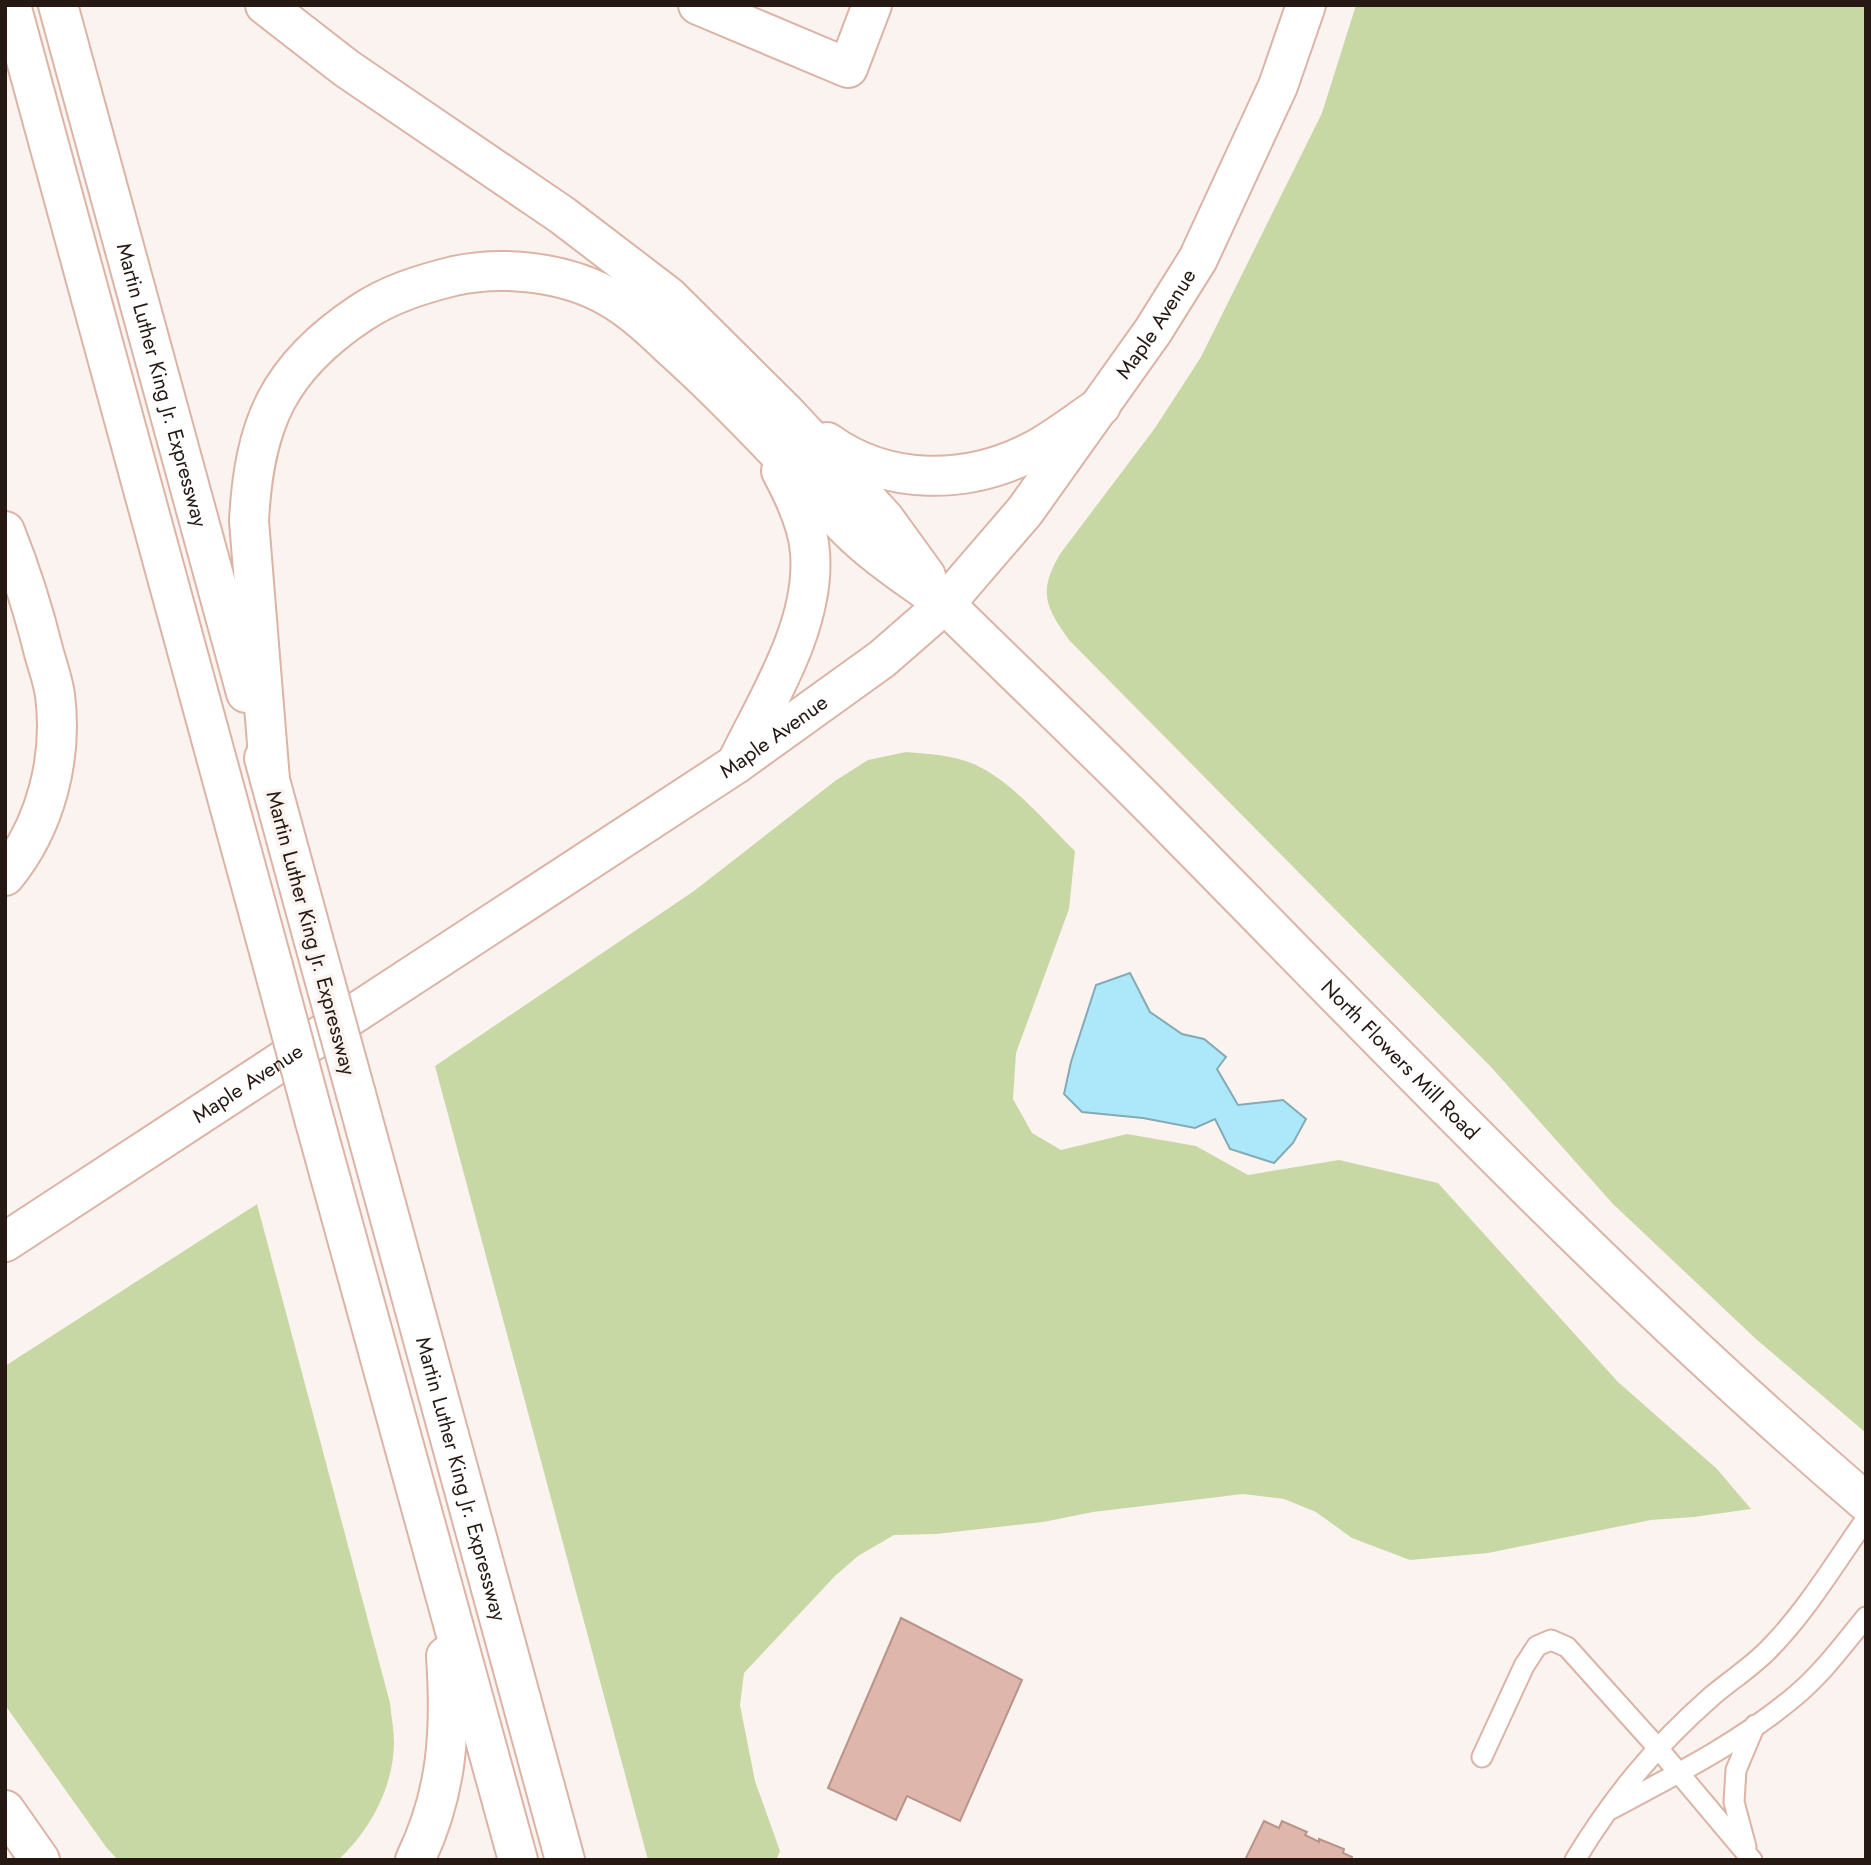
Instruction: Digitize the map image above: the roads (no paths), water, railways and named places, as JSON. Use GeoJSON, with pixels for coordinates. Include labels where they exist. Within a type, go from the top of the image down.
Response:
{"type":"FeatureCollection","features":[{"type":"Feature","properties":{"kind":"main road"},"geometry":{"type":"LineString","coordinates":[[10,5],[518,1860]]}},
{"type":"Feature","properties":{"kind":"main road","name":"Martin Luther King Jr. Expressway"},"geometry":{"type":"LineString","coordinates":[[58,5],[565,1860]]}},
{"type":"Feature","properties":{"kind":"main road"},"geometry":{"type":"LineString","coordinates":[[265,5],[346,68],[616,254],[667,296],[774,424],[788,483],[802,518],[810,549],[810,583],[802,625],[736,764]]}},
{"type":"Feature","properties":{"kind":"main road"},"geometry":{"type":"LineString","coordinates":[[698,5],[848,68],[872,5]]}},
{"type":"Feature","properties":{"kind":"main road","name":"Maple Avenue"},"geometry":{"type":"LineString","coordinates":[[5,1242],[736,764],[881,659],[945,604],[1025,511],[1153,331],[1198,259],[1278,86],[1306,5]]}},
{"type":"Feature","properties":{"kind":"main road"},"geometry":{"type":"LineString","coordinates":[[270,780],[249,522],[251,483],[257,448],[266,419],[278,395],[315,348],[341,326],[402,291],[473,272],[506,271],[564,279],[609,297],[628,310],[692,365],[774,424],[834,447],[870,465],[907,475],[944,477],[990,469],[1033,451],[1101,406]]}},
{"type":"Feature","properties":{"kind":"main road","name":"North Flowers Mill Road"},"geometry":{"type":"LineString","coordinates":[[774,424],[884,518],[945,604],[1151,805],[1535,1197],[1739,1392],[1866,1502]]}},
{"type":"Feature","properties":{"kind":"main road"},"geometry":{"type":"LineString","coordinates":[[5,531],[34,612],[55,694],[56,744],[48,793],[36,826],[19,859],[5,876]]}},
{"type":"Feature","properties":{"kind":"main road"},"geometry":{"type":"LineString","coordinates":[[415,1860],[438,1803],[448,1738],[449,1701],[440,1577]]}},
{"type":"Feature","properties":{"kind":"main road"},"geometry":{"type":"LineString","coordinates":[[5,1810],[40,1860]]}},
{"type":"Feature","properties":{"kind":"lane"},"geometry":{"type":"LineString","coordinates":[[1575,1860],[1604,1813],[1657,1747],[1713,1695],[1768,1651],[1795,1619],[1866,1519]]}},
{"type":"Feature","properties":{"kind":"lane"},"geometry":{"type":"LineString","coordinates":[[1604,1813],[1679,1773],[1795,1697],[1831,1661],[1866,1617]]}},
{"type":"Feature","properties":{"kind":"lane"},"geometry":{"type":"LineString","coordinates":[[1482,1757],[1531,1656],[1537,1646],[1551,1640],[1567,1647],[1657,1747],[1750,1857]]}},
{"type":"Feature","properties":{"kind":"lane"},"geometry":{"type":"LineString","coordinates":[[1750,1857],[1734,1802],[1736,1770],[1756,1725]]}},
{"type":"Feature","properties":{"kind":"water"},"geometry":{"type":"Polygon","coordinates":[[[1130,973],[1150,1012],[1182,1034],[1204,1039],[1226,1057],[1217,1069],[1238,1105],[1283,1100],[1306,1119],[1293,1143],[1274,1163],[1230,1149],[1215,1119],[1195,1128],[1143,1118],[1082,1112],[1064,1094],[1071,1062],[1096,985],[1130,973]]]}}]}
